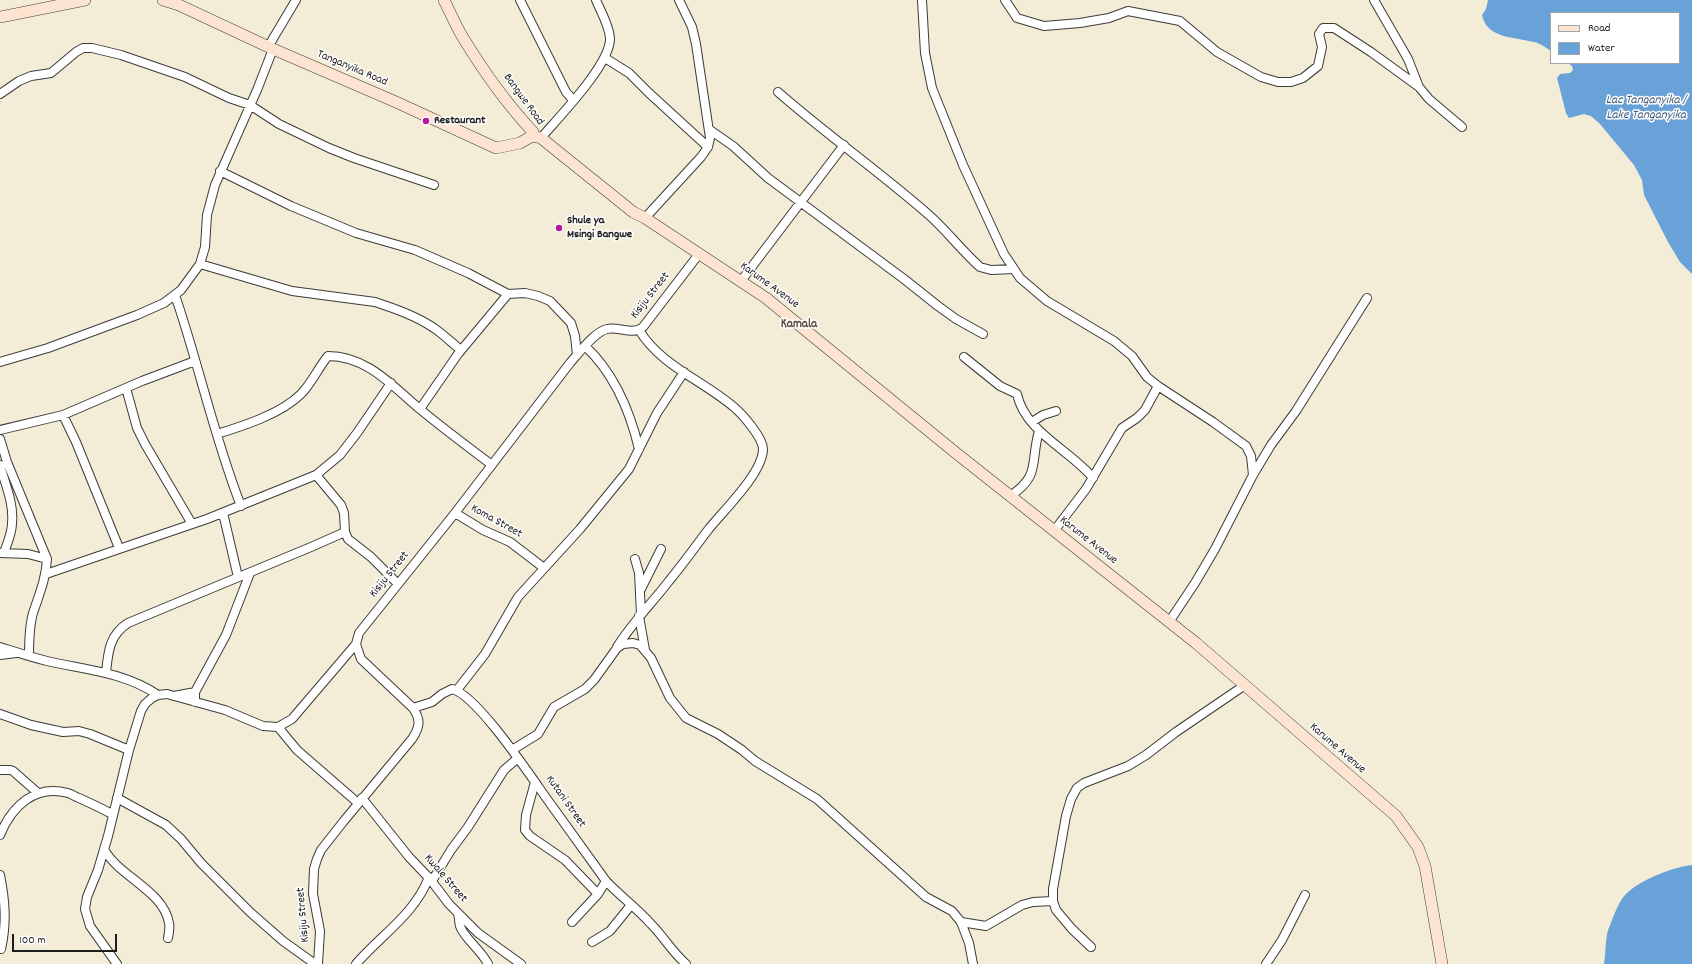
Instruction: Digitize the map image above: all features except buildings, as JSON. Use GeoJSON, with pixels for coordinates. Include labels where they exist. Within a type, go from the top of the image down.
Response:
{"type":"FeatureCollection","features":[{"type":"Feature","properties":{"kind":"street"},"geometry":{"type":"LineString","coordinates":[[0,17],[85,0]]}},
{"type":"Feature","properties":{"kind":"street","name":"Tanganyika Road"},"geometry":{"type":"LineString","coordinates":[[163,0],[179,5],[270,48],[396,102],[496,148],[520,143],[536,137]]}},
{"type":"Feature","properties":{"kind":"street"},"geometry":{"type":"LineString","coordinates":[[0,362],[48,348],[137,315],[164,303],[175,295],[193,275],[200,264],[205,248],[207,214],[220,171],[250,105],[270,48],[296,0]]}},
{"type":"Feature","properties":{"kind":"street","name":"Bangwe Road"},"geometry":{"type":"LineString","coordinates":[[444,0],[461,34],[477,60],[536,137],[627,207]]}},
{"type":"Feature","properties":{"kind":"street"},"geometry":{"type":"LineString","coordinates":[[520,0],[563,86],[573,100]]}},
{"type":"Feature","properties":{"kind":"street"},"geometry":{"type":"LineString","coordinates":[[536,137],[587,84],[605,58],[609,47],[610,37],[604,17],[596,0]]}},
{"type":"Feature","properties":{"kind":"street"},"geometry":{"type":"LineString","coordinates":[[645,218],[701,157],[708,147],[710,138],[696,44],[692,27],[678,0]]}},
{"type":"Feature","properties":{"kind":"street"},"geometry":{"type":"LineString","coordinates":[[922,0],[925,53],[932,88],[963,165],[1004,254],[1020,278],[1047,302],[1101,332],[1132,356],[1147,377],[1158,386],[1200,413],[1246,446],[1252,456],[1253,475]]}},
{"type":"Feature","properties":{"kind":"street"},"geometry":{"type":"LineString","coordinates":[[1005,0],[1017,18],[1044,26],[1080,23],[1109,18],[1128,11],[1180,21],[1217,52],[1261,76],[1278,82],[1291,82],[1303,78],[1318,66],[1322,47],[1319,34],[1323,28],[1334,28],[1420,87]]}},
{"type":"Feature","properties":{"kind":"street"},"geometry":{"type":"LineString","coordinates":[[1374,0],[1408,59],[1420,87],[1429,99],[1462,127]]}},
{"type":"Feature","properties":{"kind":"street"},"geometry":{"type":"LineString","coordinates":[[0,94],[7,88],[25,78],[51,73],[76,52],[83,48],[92,48],[122,55],[185,77],[229,98],[250,105],[279,124],[329,148],[434,185]]}},
{"type":"Feature","properties":{"kind":"street"},"geometry":{"type":"LineString","coordinates":[[605,58],[629,73],[708,147]]}},
{"type":"Feature","properties":{"kind":"street"},"geometry":{"type":"LineString","coordinates":[[778,92],[812,122],[844,145],[930,216],[980,267],[991,270],[1014,268]]}},
{"type":"Feature","properties":{"kind":"street"},"geometry":{"type":"LineString","coordinates":[[710,130],[733,146],[768,178],[904,278],[938,306],[956,319],[983,334]]}},
{"type":"Feature","properties":{"kind":"street"},"geometry":{"type":"LineString","coordinates":[[741,281],[844,145]]}},
{"type":"Feature","properties":{"kind":"street"},"geometry":{"type":"LineString","coordinates":[[220,171],[290,206],[356,233],[415,250],[468,273],[508,294],[525,293],[550,301],[571,323],[574,329],[577,355]]}},
{"type":"Feature","properties":{"kind":"street","name":"Karume Avenue"},"geometry":{"type":"LineString","coordinates":[[627,207],[766,298],[1010,496],[1170,622],[1396,816],[1418,847],[1425,866],[1442,964]]}},
{"type":"Feature","properties":{"kind":"street","name":"Kisiju Street"},"geometry":{"type":"LineString","coordinates":[[117,798],[166,824],[182,839],[201,863],[250,912],[283,941],[316,964],[320,931],[313,894],[314,869],[321,850],[400,754],[418,730],[420,723],[418,715],[413,708],[361,659],[356,644],[359,633],[585,346],[598,334],[608,329],[634,332],[639,330],[699,254]]}},
{"type":"Feature","properties":{"kind":"street"},"geometry":{"type":"LineString","coordinates":[[200,264],[292,291],[375,302],[406,313],[422,321],[461,350]]}},
{"type":"Feature","properties":{"kind":"street"},"geometry":{"type":"LineString","coordinates":[[420,410],[461,350],[508,294]]}},
{"type":"Feature","properties":{"kind":"street"},"geometry":{"type":"LineString","coordinates":[[175,295],[191,344],[221,451],[241,506]]}},
{"type":"Feature","properties":{"kind":"street"},"geometry":{"type":"LineString","coordinates":[[1170,622],[1196,583],[1253,475],[1271,445],[1296,411],[1367,298]]}},
{"type":"Feature","properties":{"kind":"street"},"geometry":{"type":"LineString","coordinates":[[512,750],[538,734],[554,707],[585,690],[594,680],[640,615],[670,580],[708,529],[748,482],[761,460],[763,450],[758,433],[735,408],[659,353],[647,342],[639,330]]}},
{"type":"Feature","properties":{"kind":"street"},"geometry":{"type":"LineString","coordinates":[[585,346],[603,364],[615,383],[631,420],[639,449]]}},
{"type":"Feature","properties":{"kind":"street"},"geometry":{"type":"LineString","coordinates":[[217,434],[266,416],[300,395],[328,356],[348,358],[363,364],[382,375],[420,410],[492,465]]}},
{"type":"Feature","properties":{"kind":"street"},"geometry":{"type":"LineString","coordinates":[[964,357],[1000,386],[1017,394],[1019,402],[1039,431],[1048,440],[1077,462],[1093,478]]}},
{"type":"Feature","properties":{"kind":"street"},"geometry":{"type":"LineString","coordinates":[[0,430],[63,415],[195,361]]}},
{"type":"Feature","properties":{"kind":"street"},"geometry":{"type":"LineString","coordinates":[[413,708],[432,702],[442,694],[452,689],[457,690],[485,654],[518,597],[580,528],[628,469],[657,412],[684,372]]}},
{"type":"Feature","properties":{"kind":"street"},"geometry":{"type":"LineString","coordinates":[[46,574],[223,513],[316,475],[340,455],[391,383]]}},
{"type":"Feature","properties":{"kind":"street"},"geometry":{"type":"LineString","coordinates":[[1054,531],[1093,478],[1122,428],[1137,418],[1145,410],[1158,386]]}},
{"type":"Feature","properties":{"kind":"street"},"geometry":{"type":"LineString","coordinates":[[126,388],[137,428],[192,524]]}},
{"type":"Feature","properties":{"kind":"street"},"geometry":{"type":"LineString","coordinates":[[1032,422],[1043,415],[1056,411]]}},
{"type":"Feature","properties":{"kind":"street"},"geometry":{"type":"LineString","coordinates":[[63,415],[120,548]]}},
{"type":"Feature","properties":{"kind":"street"},"geometry":{"type":"LineString","coordinates":[[1010,496],[1022,488],[1032,473],[1039,431]]}},
{"type":"Feature","properties":{"kind":"street"},"geometry":{"type":"LineString","coordinates":[[0,439],[2,464],[12,512],[12,529],[2,553],[28,554],[47,559]]}},
{"type":"Feature","properties":{"kind":"street"},"geometry":{"type":"LineString","coordinates":[[2,464],[47,559],[46,574],[30,628],[29,656]]}},
{"type":"Feature","properties":{"kind":"street"},"geometry":{"type":"LineString","coordinates":[[316,475],[341,504],[344,513],[345,532],[348,538],[398,584]]}},
{"type":"Feature","properties":{"kind":"street"},"geometry":{"type":"LineString","coordinates":[[223,513],[238,577]]}},
{"type":"Feature","properties":{"kind":"street","name":"Koma Street"},"geometry":{"type":"LineString","coordinates":[[455,513],[483,530],[510,542],[544,568]]}},
{"type":"Feature","properties":{"kind":"street"},"geometry":{"type":"LineString","coordinates":[[106,673],[110,644],[114,635],[128,623],[182,602],[345,532]]}},
{"type":"Feature","properties":{"kind":"street"},"geometry":{"type":"LineString","coordinates":[[640,590],[661,548]]}},
{"type":"Feature","properties":{"kind":"street"},"geometry":{"type":"LineString","coordinates":[[635,559],[639,574],[640,615],[645,650]]}},
{"type":"Feature","properties":{"kind":"street"},"geometry":{"type":"LineString","coordinates":[[195,702],[195,692],[226,636],[250,573]]}},
{"type":"Feature","properties":{"kind":"street"},"geometry":{"type":"LineString","coordinates":[[615,651],[623,644],[633,643],[640,645],[651,658],[670,698],[686,718],[718,734],[742,750],[755,761],[817,799],[926,897],[948,907],[957,915],[961,922],[969,943],[973,964]]}},
{"type":"Feature","properties":{"kind":"street"},"geometry":{"type":"LineString","coordinates":[[0,647],[29,656],[106,673],[130,680],[158,695],[173,696],[225,710],[263,726],[278,727],[296,715],[356,644]]}},
{"type":"Feature","properties":{"kind":"street"},"geometry":{"type":"LineString","coordinates":[[0,655],[17,653]]}},
{"type":"Feature","properties":{"kind":"street"},"geometry":{"type":"LineString","coordinates":[[1091,947],[1063,920],[1053,901],[1053,890],[1066,816],[1071,799],[1077,788],[1084,783],[1128,766],[1245,686]]}},
{"type":"Feature","properties":{"kind":"street","name":"Kutani Street"},"geometry":{"type":"LineString","coordinates":[[457,690],[484,715],[512,750],[606,881],[652,925],[674,953],[686,964]]}},
{"type":"Feature","properties":{"kind":"street"},"geometry":{"type":"LineString","coordinates":[[173,696],[195,692]]}},
{"type":"Feature","properties":{"kind":"street"},"geometry":{"type":"LineString","coordinates":[[118,964],[90,926],[86,909],[87,897],[98,870],[129,750],[145,704],[158,695]]}},
{"type":"Feature","properties":{"kind":"street"},"geometry":{"type":"LineString","coordinates":[[0,714],[31,725],[63,732],[90,734],[129,750]]}},
{"type":"Feature","properties":{"kind":"street","name":"Kwale Street"},"geometry":{"type":"LineString","coordinates":[[278,727],[298,750],[360,801],[409,857],[431,879],[449,904],[478,934],[521,964]]}},
{"type":"Feature","properties":{"kind":"street"},"geometry":{"type":"LineString","coordinates":[[356,964],[375,943],[407,914],[468,827],[504,770],[510,763],[518,758]]}},
{"type":"Feature","properties":{"kind":"street"},"geometry":{"type":"LineString","coordinates":[[0,770],[13,771],[38,793]]}},
{"type":"Feature","properties":{"kind":"street"},"geometry":{"type":"LineString","coordinates":[[536,782],[526,815],[525,830],[530,836],[564,860],[598,894]]}},
{"type":"Feature","properties":{"kind":"street"},"geometry":{"type":"LineString","coordinates":[[0,835],[8,819],[16,808],[30,797],[38,793],[51,791],[70,793],[112,814]]}},
{"type":"Feature","properties":{"kind":"street"},"geometry":{"type":"LineString","coordinates":[[104,849],[110,859],[151,894],[162,908],[169,923],[168,938]]}},
{"type":"Feature","properties":{"kind":"street"},"geometry":{"type":"LineString","coordinates":[[0,875],[5,901],[1,949]]}},
{"type":"Feature","properties":{"kind":"street"},"geometry":{"type":"LineString","coordinates":[[572,922],[598,894],[606,881]]}},
{"type":"Feature","properties":{"kind":"street"},"geometry":{"type":"LineString","coordinates":[[1266,964],[1282,940],[1305,895]]}},
{"type":"Feature","properties":{"kind":"street"},"geometry":{"type":"LineString","coordinates":[[961,922],[986,926],[1022,905],[1033,902],[1053,901]]}},
{"type":"Feature","properties":{"kind":"street"},"geometry":{"type":"LineString","coordinates":[[592,942],[610,931],[632,905]]}},
{"type":"Feature","properties":{"kind":"street"},"geometry":{"type":"LineString","coordinates":[[458,913],[462,931],[483,955],[488,964]]}},
{"type":"Feature","properties":{"kind":"water","name":"Lac Tanganyika / Lake Tanganyika"},"geometry":{"type":"Polygon","coordinates":[[[1488,0],[1692,0],[1692,274],[1680,262],[1668,242],[1644,195],[1642,180],[1634,165],[1600,124],[1591,116],[1584,114],[1569,118],[1566,113],[1557,78],[1560,74],[1570,73],[1573,70],[1572,66],[1569,64],[1680,64],[1680,12],[1550,12],[1550,50],[1541,44],[1511,38],[1496,33],[1485,23],[1482,15],[1486,9],[1488,0]]]}},
{"type":"Feature","properties":{"kind":"water"},"geometry":{"type":"Polygon","coordinates":[[[1692,865],[1692,964],[1604,964],[1608,930],[1622,898],[1631,889],[1647,879],[1675,868],[1692,865]]]}},
{"type":"Feature","properties":{"kind":"place","name":"Restaurant"},"geometry":{"type":"Point","coordinates":[426,121]}},
{"type":"Feature","properties":{"kind":"place","name":"Shule ya Msingi Bangwe"},"geometry":{"type":"Point","coordinates":[559,228]}},
{"type":"Feature","properties":{"kind":"district","name":"Kamala"},"geometry":{"type":"Point","coordinates":[799,325]}}]}
